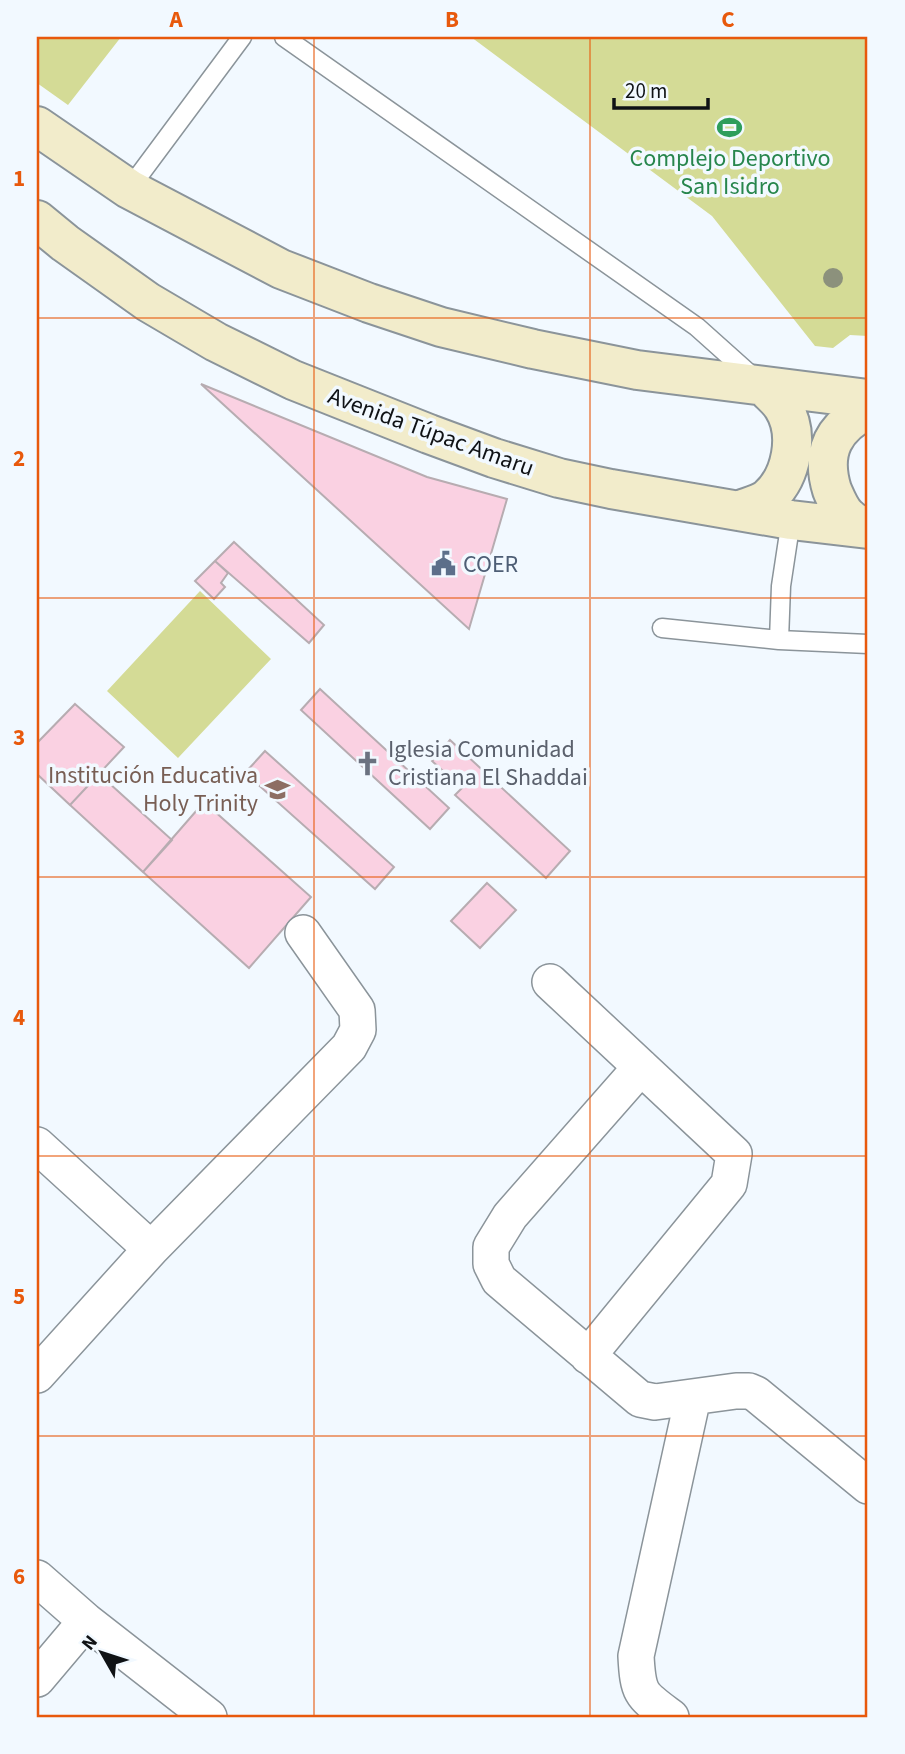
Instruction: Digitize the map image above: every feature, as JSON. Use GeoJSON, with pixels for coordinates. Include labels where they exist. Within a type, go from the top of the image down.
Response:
{"type":"FeatureCollection","features":[{"type":"Feature","properties":{"kind":"main road"},"geometry":{"type":"LineString","coordinates":[[37,126],[129,189],[281,269],[441,327],[637,370],[868,399]]}},
{"type":"Feature","properties":{"kind":"main road","name":"Avenida Túpac Amaru"},"geometry":{"type":"LineString","coordinates":[[37,220],[148,302],[216,342],[293,380],[442,439],[559,478],[611,489],[791,520],[868,529]]}},
{"type":"Feature","properties":{"kind":"main road"},"geometry":{"type":"LineString","coordinates":[[738,511],[767,499],[783,480],[792,453],[791,428],[783,407],[765,387]]}},
{"type":"Feature","properties":{"kind":"main road"},"geometry":{"type":"LineString","coordinates":[[868,409],[851,418],[835,436],[827,455],[829,478],[835,499],[848,517],[868,529]]}},
{"type":"Feature","properties":{"kind":"street"},"geometry":{"type":"LineString","coordinates":[[37,1374],[151,1249],[349,1047],[358,1030],[357,1010],[303,933]]}},
{"type":"Feature","properties":{"kind":"street"},"geometry":{"type":"LineString","coordinates":[[550,982],[734,1154],[729,1184],[589,1356]]}},
{"type":"Feature","properties":{"kind":"street"},"geometry":{"type":"LineString","coordinates":[[641,1068],[510,1216],[491,1247],[491,1264],[499,1280],[640,1399],[655,1402],[749,1391],[868,1486]]}},
{"type":"Feature","properties":{"kind":"street"},"geometry":{"type":"LineString","coordinates":[[37,1145],[151,1249]]}},
{"type":"Feature","properties":{"kind":"street"},"geometry":{"type":"LineString","coordinates":[[671,1717],[649,1701],[642,1692],[637,1682],[636,1656],[693,1396]]}},
{"type":"Feature","properties":{"kind":"street"},"geometry":{"type":"LineString","coordinates":[[37,1578],[209,1717]]}},
{"type":"Feature","properties":{"kind":"street"},"geometry":{"type":"LineString","coordinates":[[37,1679],[86,1620]]}},
{"type":"Feature","properties":{"kind":"lane"},"geometry":{"type":"LineString","coordinates":[[129,189],[242,37]]}},
{"type":"Feature","properties":{"kind":"lane"},"geometry":{"type":"LineString","coordinates":[[284,37],[696,327],[765,387]]}},
{"type":"Feature","properties":{"kind":"lane"},"geometry":{"type":"LineString","coordinates":[[779,639],[781,586],[791,520]]}},
{"type":"Feature","properties":{"kind":"lane"},"geometry":{"type":"LineString","coordinates":[[662,628],[868,644]]}},
{"type":"Feature","properties":{"kind":"green space"},"geometry":{"type":"Polygon","coordinates":[[[37,37],[121,37],[68,105],[37,83],[37,37]]]}},
{"type":"Feature","properties":{"kind":"green space","name":"Complejo Deportivo San Isidro"},"geometry":{"type":"Polygon","coordinates":[[[471,37],[868,37],[868,336],[850,335],[833,348],[815,346],[712,216],[471,37]]]}},
{"type":"Feature","properties":{"kind":"green space"},"geometry":{"type":"Polygon","coordinates":[[[200,591],[271,659],[178,758],[107,691],[200,591]]]}},
{"type":"Feature","properties":{"kind":"building","name":"COER"},"geometry":{"type":"Polygon","coordinates":[[[201,384],[427,477],[507,499],[469,629],[201,384]]]}},
{"type":"Feature","properties":{"kind":"building"},"geometry":{"type":"Polygon","coordinates":[[[234,542],[324,625],[309,643],[215,561],[234,542]]]}},
{"type":"Feature","properties":{"kind":"building"},"geometry":{"type":"Polygon","coordinates":[[[215,561],[228,573],[221,583],[225,587],[214,599],[195,581],[215,561]]]}},
{"type":"Feature","properties":{"kind":"building"},"geometry":{"type":"Polygon","coordinates":[[[320,689],[449,808],[430,829],[301,710],[320,689]]]}},
{"type":"Feature","properties":{"kind":"building"},"geometry":{"type":"Polygon","coordinates":[[[75,704],[124,747],[70,805],[37,774],[37,743],[75,704]]]}},
{"type":"Feature","properties":{"kind":"building"},"geometry":{"type":"Polygon","coordinates":[[[450,740],[570,851],[546,878],[455,795],[462,788],[432,761],[450,740]]]}},
{"type":"Feature","properties":{"kind":"building"},"geometry":{"type":"Polygon","coordinates":[[[265,751],[394,867],[375,889],[245,773],[265,751]]]}},
{"type":"Feature","properties":{"kind":"building"},"geometry":{"type":"Polygon","coordinates":[[[99,774],[172,840],[143,872],[70,805],[99,774]]]}},
{"type":"Feature","properties":{"kind":"building"},"geometry":{"type":"Polygon","coordinates":[[[204,802],[311,897],[249,968],[143,872],[204,802]]]}},
{"type":"Feature","properties":{"kind":"building"},"geometry":{"type":"Polygon","coordinates":[[[487,883],[516,910],[480,948],[451,921],[487,883]]]}},
{"type":"Feature","properties":{"kind":"place","name":"Complejo Deportivo San Isidro"},"geometry":{"type":"Point","coordinates":[730,127]}},
{"type":"Feature","properties":{"kind":"place","name":"COER"},"geometry":{"type":"Point","coordinates":[443,564]}},
{"type":"Feature","properties":{"kind":"place","name":"Iglesia Comunidad Cristiana El Shaddai"},"geometry":{"type":"Point","coordinates":[368,763]}},
{"type":"Feature","properties":{"kind":"place","name":"Institución Educativa Holy Trinity"},"geometry":{"type":"Point","coordinates":[278,789]}}]}
